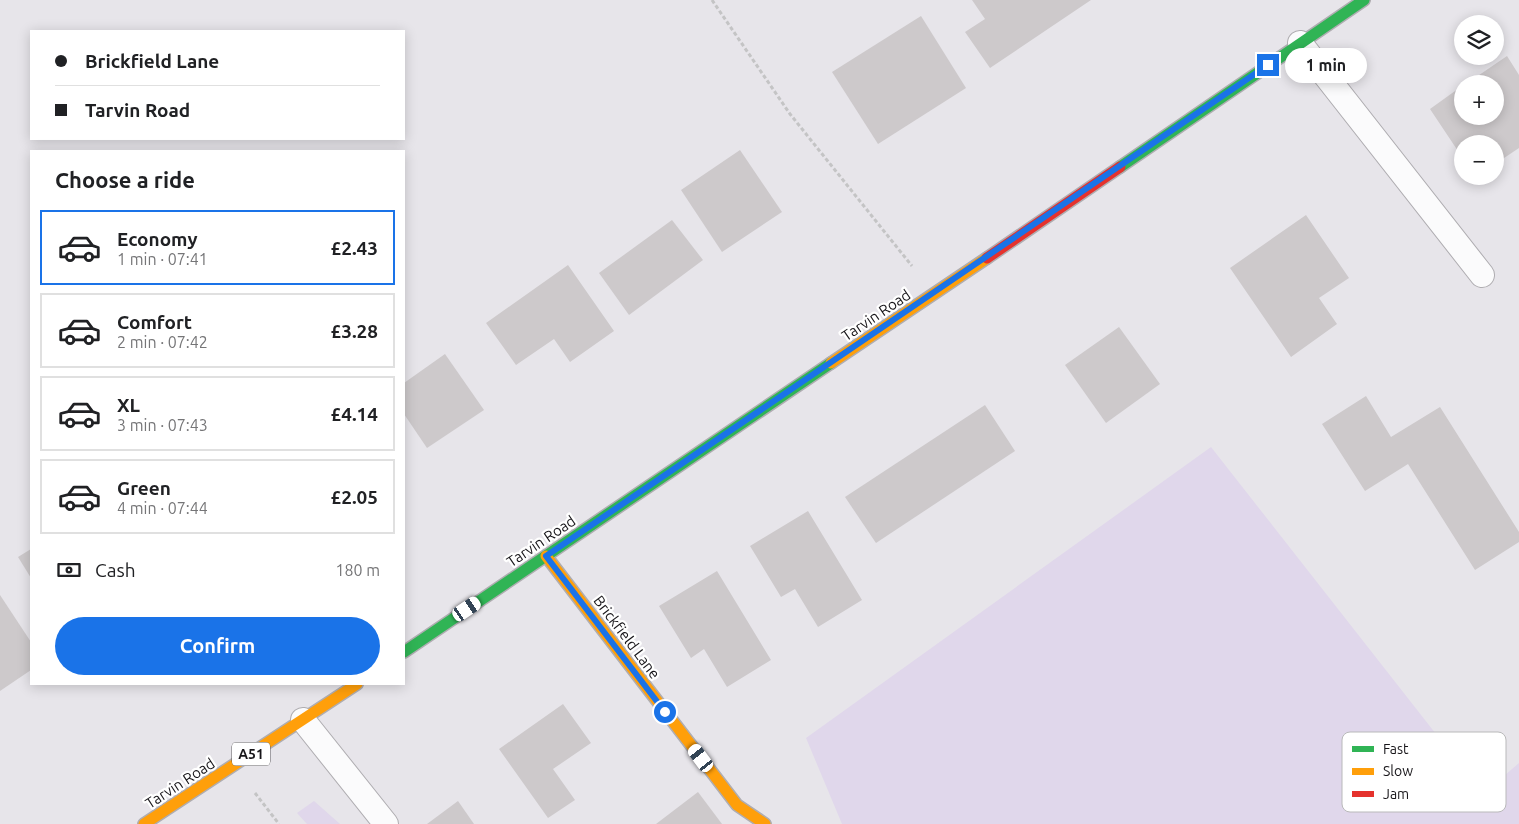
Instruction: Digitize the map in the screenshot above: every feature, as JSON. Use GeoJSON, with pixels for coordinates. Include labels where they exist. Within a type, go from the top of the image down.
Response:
{"type":"FeatureCollection","features":[{"type":"Feature","properties":{"kind":"main road","name":"Tarvin Road"},"geometry":{"type":"LineString","coordinates":[[405,651],[934,294],[1364,0]]}},
{"type":"Feature","properties":{"kind":"main road","name":"Brickfield Lane"},"geometry":{"type":"LineString","coordinates":[[546,556],[737,805],[765,824]]}},
{"type":"Feature","properties":{"kind":"main road","name":"Tarvin Road"},"geometry":{"type":"LineString","coordinates":[[144,824],[356,685]]}},
{"type":"Feature","properties":{"kind":"lane"},"geometry":{"type":"LineString","coordinates":[[1300,43],[1482,275]]}},
{"type":"Feature","properties":{"kind":"lane"},"geometry":{"type":"LineString","coordinates":[[303,720],[386,824]]}},
{"type":"Feature","properties":{"kind":"path"},"geometry":{"type":"LineString","coordinates":[[712,0],[790,114],[934,294]]}},
{"type":"Feature","properties":{"kind":"shaded area"},"geometry":{"type":"Polygon","coordinates":[[[1211,447],[1434,732],[1342,732],[1342,812],[1506,812],[1506,774],[1519,763],[1519,824],[842,824],[806,738],[1211,447]]]}},
{"type":"Feature","properties":{"kind":"shaded area"},"geometry":{"type":"Polygon","coordinates":[[[314,801],[340,824],[307,824],[297,813],[314,801]]]}},
{"type":"Feature","properties":{"kind":"building"},"geometry":{"type":"Polygon","coordinates":[[[972,0],[1091,0],[990,68],[965,32],[985,19],[972,0]]]}},
{"type":"Feature","properties":{"kind":"building"},"geometry":{"type":"Polygon","coordinates":[[[921,16],[966,88],[878,144],[832,72],[921,16]]]}},
{"type":"Feature","properties":{"kind":"building"},"geometry":{"type":"Polygon","coordinates":[[[1507,56],[1519,75],[1519,148],[1504,158],[1504,135],[1454,135],[1454,145],[1430,109],[1454,92],[1454,125],[1504,125],[1504,75],[1479,75],[1494,65],[1504,65],[1504,58],[1507,56]]]}},
{"type":"Feature","properties":{"kind":"building"},"geometry":{"type":"Polygon","coordinates":[[[740,150],[782,212],[722,252],[681,190],[740,150]]]}},
{"type":"Feature","properties":{"kind":"building"},"geometry":{"type":"Polygon","coordinates":[[[1306,215],[1349,278],[1319,298],[1337,324],[1291,357],[1230,268],[1306,215]]]}},
{"type":"Feature","properties":{"kind":"building"},"geometry":{"type":"Polygon","coordinates":[[[672,220],[703,260],[629,315],[599,273],[672,220]]]}},
{"type":"Feature","properties":{"kind":"building"},"geometry":{"type":"Polygon","coordinates":[[[568,265],[614,331],[570,362],[554,339],[516,365],[486,323],[568,265]]]}},
{"type":"Feature","properties":{"kind":"building"},"geometry":{"type":"Polygon","coordinates":[[[1119,327],[1160,384],[1106,423],[1065,365],[1119,327]]]}},
{"type":"Feature","properties":{"kind":"building"},"geometry":{"type":"Polygon","coordinates":[[[445,354],[484,410],[427,448],[405,415],[405,382],[445,354]]]}},
{"type":"Feature","properties":{"kind":"building"},"geometry":{"type":"Polygon","coordinates":[[[1366,396],[1391,437],[1440,407],[1519,532],[1519,542],[1475,570],[1408,464],[1365,491],[1322,424],[1366,396]]]}},
{"type":"Feature","properties":{"kind":"building"},"geometry":{"type":"Polygon","coordinates":[[[985,405],[1015,451],[876,543],[845,497],[985,405]]]}},
{"type":"Feature","properties":{"kind":"building"},"geometry":{"type":"Polygon","coordinates":[[[808,511],[862,600],[818,627],[795,589],[781,597],[750,546],[808,511]]]}},
{"type":"Feature","properties":{"kind":"building"},"geometry":{"type":"Polygon","coordinates":[[[30,550],[30,576],[18,557],[30,550]]]}},
{"type":"Feature","properties":{"kind":"building"},"geometry":{"type":"Polygon","coordinates":[[[717,571],[771,660],[727,687],[704,649],[691,658],[659,606],[717,571]]]}},
{"type":"Feature","properties":{"kind":"building"},"geometry":{"type":"Polygon","coordinates":[[[0,595],[30,640],[30,671],[0,691],[0,595]]]}},
{"type":"Feature","properties":{"kind":"building"},"geometry":{"type":"Polygon","coordinates":[[[563,704],[591,743],[553,769],[575,800],[548,818],[499,749],[563,704]]]}},
{"type":"Feature","properties":{"kind":"building"},"geometry":{"type":"Polygon","coordinates":[[[698,792],[722,824],[656,824],[698,792]]]}},
{"type":"Feature","properties":{"kind":"building"},"geometry":{"type":"Polygon","coordinates":[[[458,801],[474,824],[427,824],[458,801]]]}},
{"type":"Feature","properties":{"kind":"traffic: fast"},"geometry":{"type":"LineString","coordinates":[[1120,167],[1364,0]]}},
{"type":"Feature","properties":{"kind":"traffic: fast"},"geometry":{"type":"LineString","coordinates":[[405,651],[831,363]]}},
{"type":"Feature","properties":{"kind":"traffic: slow"},"geometry":{"type":"LineString","coordinates":[[831,363],[987,258]]}},
{"type":"Feature","properties":{"kind":"traffic: slow"},"geometry":{"type":"LineString","coordinates":[[546,556],[737,805],[765,824]]}},
{"type":"Feature","properties":{"kind":"traffic: slow"},"geometry":{"type":"LineString","coordinates":[[144,824],[355,685]]}},
{"type":"Feature","properties":{"kind":"traffic: jam"},"geometry":{"type":"LineString","coordinates":[[987,258],[1120,167]]}},
{"type":"Feature","properties":{"kind":"route"},"geometry":{"type":"LineString","coordinates":[[665,712],[546,556],[1268,65]]}}]}
